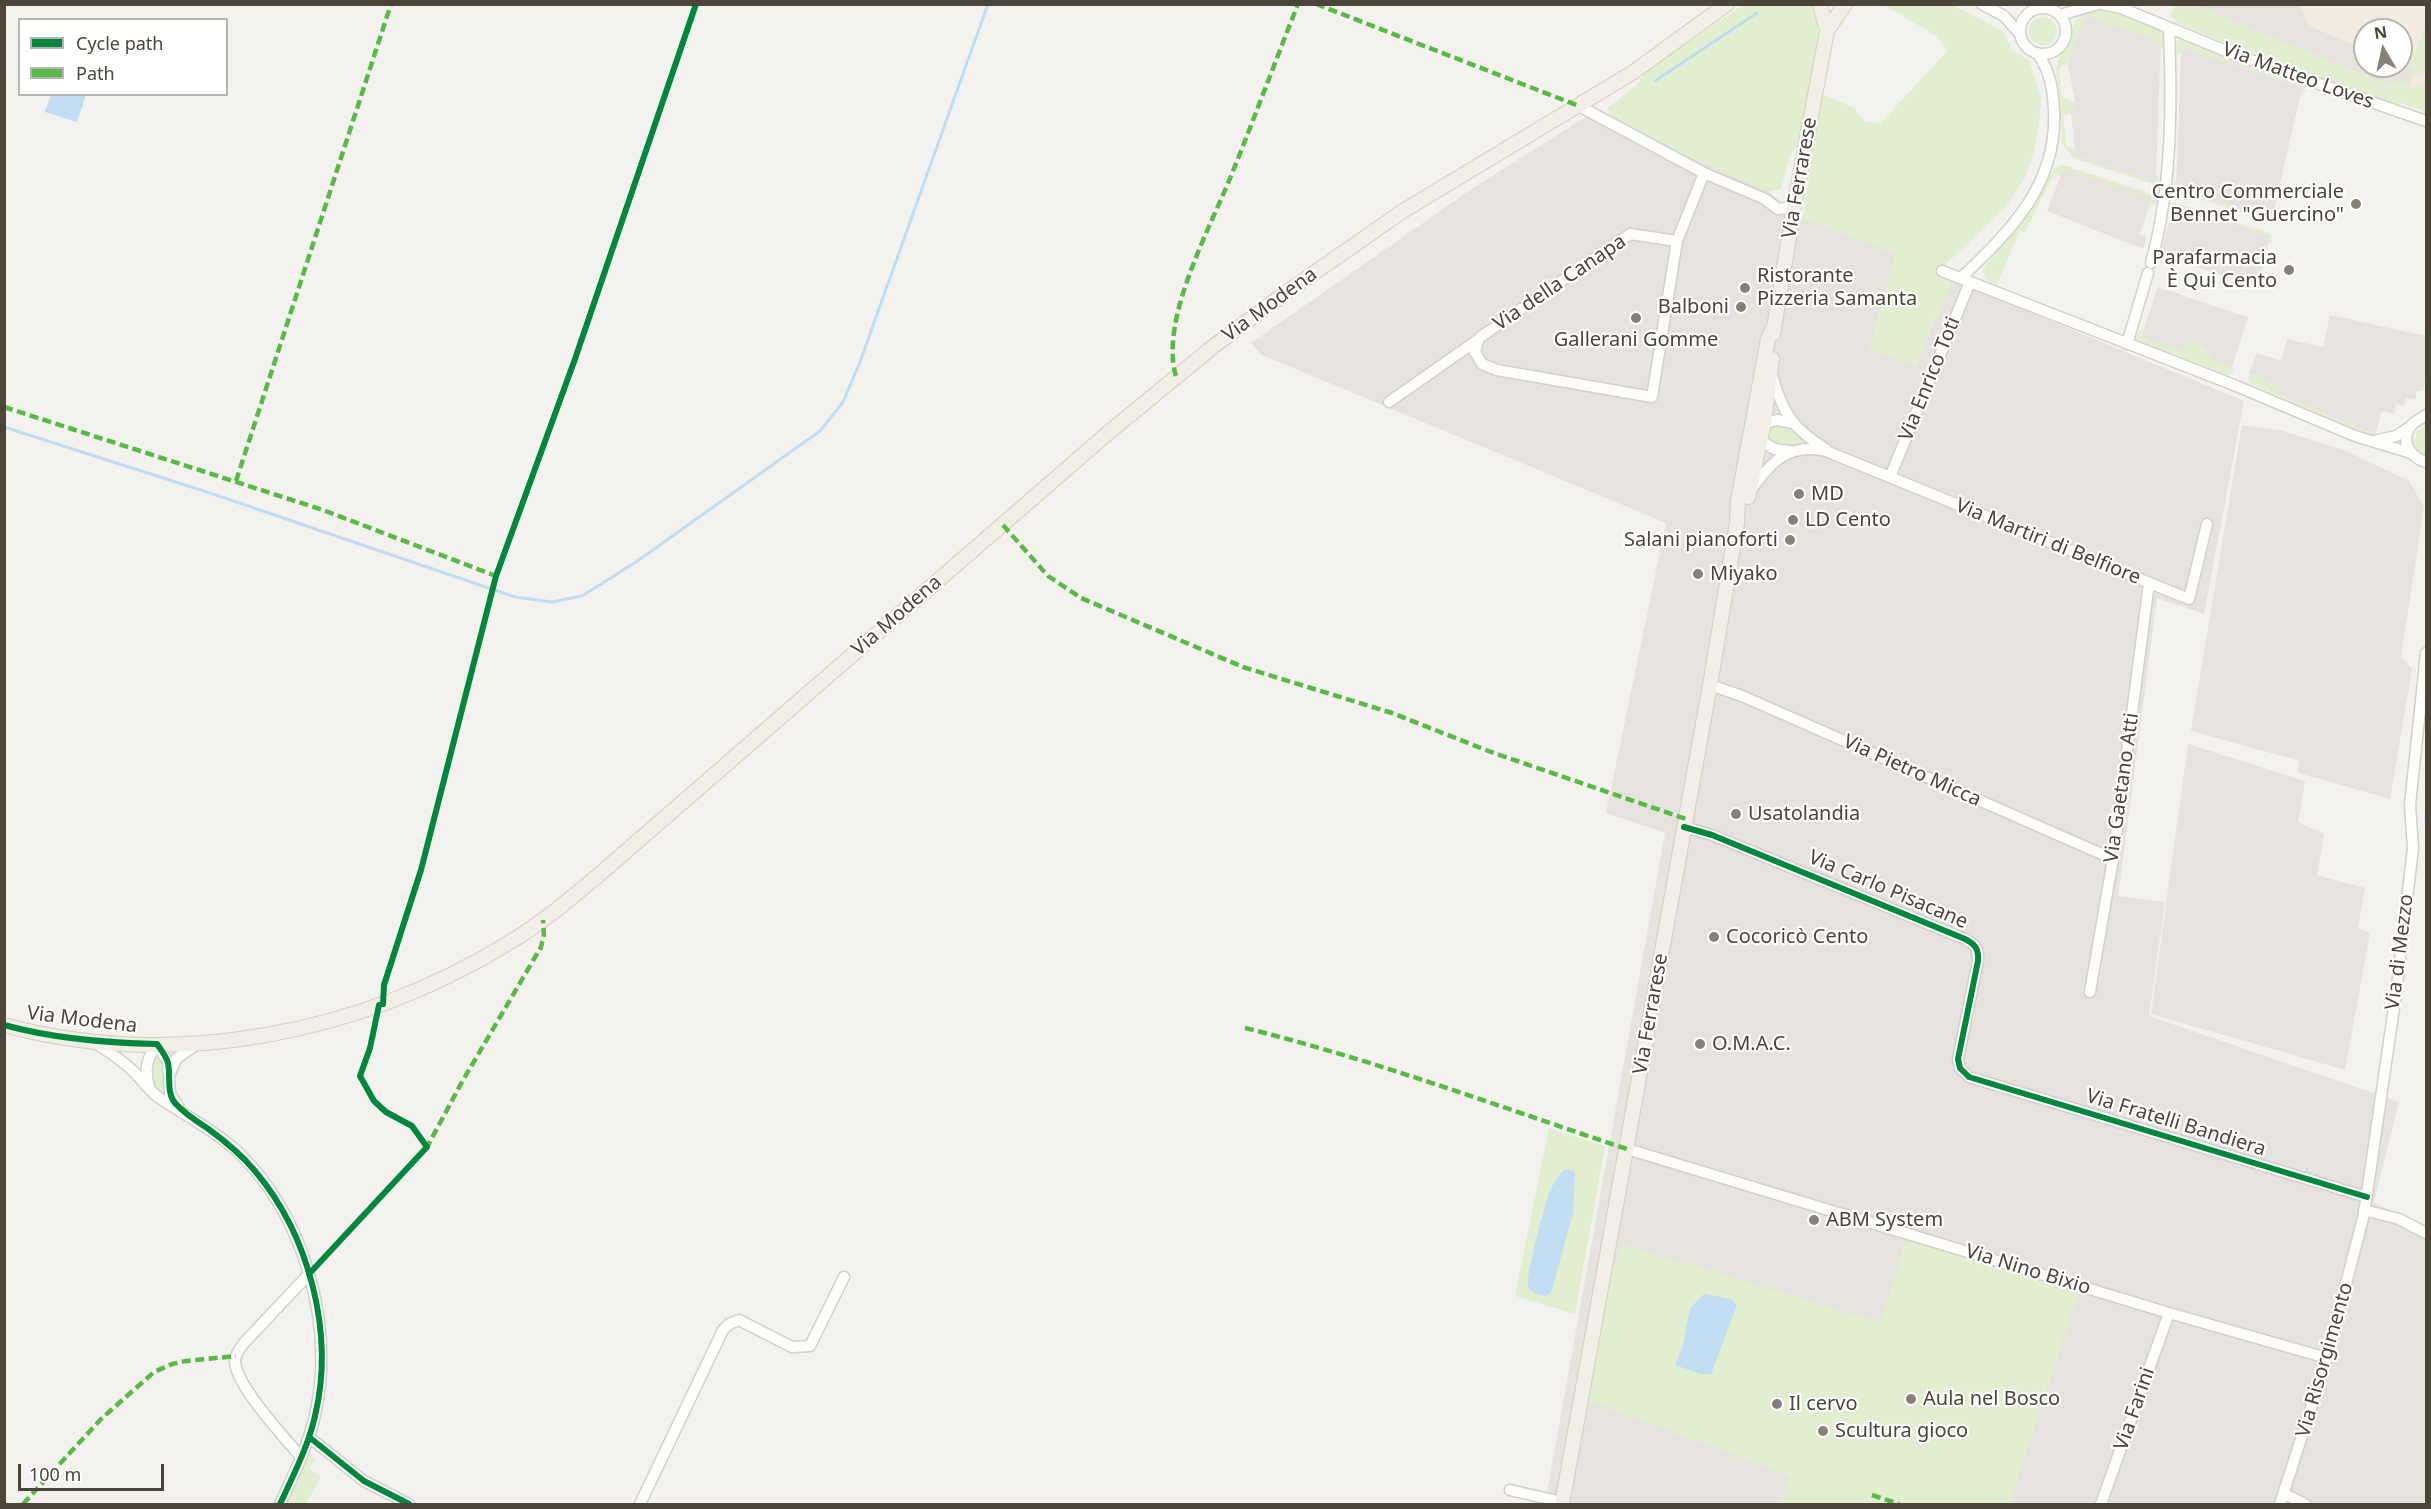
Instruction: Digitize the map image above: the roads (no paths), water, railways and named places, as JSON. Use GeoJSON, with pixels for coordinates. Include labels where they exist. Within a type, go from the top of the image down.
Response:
{"type":"FeatureCollection","features":[{"type":"Feature","properties":{"kind":"main road","name":"Via Modena"},"geometry":{"type":"LineString","coordinates":[[4,1025],[44,1035],[92,1041],[156,1044],[255,1037],[291,1031],[370,1008],[455,973],[533,927],[601,873],[1099,441],[1193,363],[1284,294],[1403,211],[1579,106],[1668,49],[1727,4]]}},
{"type":"Feature","properties":{"kind":"main road","name":"Via Ferrarese"},"geometry":{"type":"LineString","coordinates":[[1820,4],[1827,31]]}},
{"type":"Feature","properties":{"kind":"main road","name":"Via Ferrarese"},"geometry":{"type":"LineString","coordinates":[[1737,524],[1749,492],[1759,431],[1772,374],[1774,326],[1827,31],[1845,4]]}},
{"type":"Feature","properties":{"kind":"main road","name":"Via Ferrarese"},"geometry":{"type":"LineString","coordinates":[[1562,1503],[1684,827],[1715,686],[1737,524],[1738,501],[1759,431],[1768,339],[1774,326]]}},
{"type":"Feature","properties":{"kind":"street","name":"Via Matteo Loves"},"geometry":{"type":"LineString","coordinates":[[1970,282],[1979,261],[2026,208],[2045,171],[2054,129],[2050,82],[2046,67],[2037,53],[2023,44],[2019,33],[2010,21],[1996,10],[1982,4]]}},
{"type":"Feature","properties":{"kind":"street","name":"Via Matteo Loves"},"geometry":{"type":"LineString","coordinates":[[1996,10],[2030,11],[2049,8],[2060,15],[2100,4],[2121,8],[2169,29],[2247,58],[2427,121]]}},
{"type":"Feature","properties":{"kind":"street","name":"Via Matteo Loves"},"geometry":{"type":"LineString","coordinates":[[2050,82],[2053,61],[2063,42],[2066,28],[2083,8]]}},
{"type":"Feature","properties":{"kind":"street"},"geometry":{"type":"LineString","coordinates":[[2019,33],[2022,21],[2030,11]]}},
{"type":"Feature","properties":{"kind":"street"},"geometry":{"type":"LineString","coordinates":[[2060,15],[2066,28]]}},
{"type":"Feature","properties":{"kind":"street"},"geometry":{"type":"LineString","coordinates":[[2127,344],[2149,268],[2165,195],[2171,116],[2169,29]]}},
{"type":"Feature","properties":{"kind":"street"},"geometry":{"type":"LineString","coordinates":[[2037,53],[2045,54],[2059,48]]}},
{"type":"Feature","properties":{"kind":"street"},"geometry":{"type":"LineString","coordinates":[[1579,106],[1704,173],[1765,199],[1778,209],[1794,207]]}},
{"type":"Feature","properties":{"kind":"street","name":"Via della Canapa"},"geometry":{"type":"LineString","coordinates":[[1479,338],[1475,352],[1482,364],[1497,370],[1652,397],[1677,241],[1704,173]]}},
{"type":"Feature","properties":{"kind":"street","name":"Via della Canapa"},"geometry":{"type":"LineString","coordinates":[[1389,402],[1630,234],[1677,241]]}},
{"type":"Feature","properties":{"kind":"street"},"geometry":{"type":"LineString","coordinates":[[1970,282],[1977,274],[1979,261]]}},
{"type":"Feature","properties":{"kind":"street"},"geometry":{"type":"LineString","coordinates":[[1942,271],[2370,441],[2411,453],[2426,462]]}},
{"type":"Feature","properties":{"kind":"street","name":"Via Enrico Toti"},"geometry":{"type":"LineString","coordinates":[[1890,477],[1970,282]]}},
{"type":"Feature","properties":{"kind":"street","name":"Via Martiri di Belfiore"},"geometry":{"type":"LineString","coordinates":[[1772,374],[1779,401],[1792,423],[1813,441],[1837,455]]}},
{"type":"Feature","properties":{"kind":"street"},"geometry":{"type":"LineString","coordinates":[[2370,441],[2396,436],[2425,417]]}},
{"type":"Feature","properties":{"kind":"street"},"geometry":{"type":"LineString","coordinates":[[1759,431],[1777,420],[1792,423]]}},
{"type":"Feature","properties":{"kind":"street"},"geometry":{"type":"LineString","coordinates":[[2410,427],[2407,444],[2411,453]]}},
{"type":"Feature","properties":{"kind":"street","name":"Via Martiri di Belfiore"},"geometry":{"type":"LineString","coordinates":[[1759,431],[1774,449],[1794,451],[1819,449],[1837,455],[2189,599],[2207,524]]}},
{"type":"Feature","properties":{"kind":"street","name":"Via Martiri di Belfiore"},"geometry":{"type":"LineString","coordinates":[[1749,492],[1770,464],[1794,451]]}},
{"type":"Feature","properties":{"kind":"street","name":"Via Gaetano Atti"},"geometry":{"type":"LineString","coordinates":[[2090,992],[2113,859],[2149,583]]}},
{"type":"Feature","properties":{"kind":"street","name":"Via di Mezzo"},"geometry":{"type":"LineString","coordinates":[[2364,1212],[2413,848],[2410,805],[2427,653]]}},
{"type":"Feature","properties":{"kind":"street","name":"Via Pietro Micca"},"geometry":{"type":"LineString","coordinates":[[1715,686],[2113,859]]}},
{"type":"Feature","properties":{"kind":"street","name":"Via Carlo Pisacane"},"geometry":{"type":"LineString","coordinates":[[1684,827],[1712,835],[1975,945],[1979,953],[1978,961],[1958,1059],[1964,1073],[1976,1080]]}},
{"type":"Feature","properties":{"kind":"street"},"geometry":{"type":"LineString","coordinates":[[92,1041],[124,1063],[160,1098],[225,1141],[260,1176],[288,1221],[309,1274],[316,1307],[321,1361],[320,1392],[309,1437],[280,1504]]}},
{"type":"Feature","properties":{"kind":"street"},"geometry":{"type":"LineString","coordinates":[[170,1077],[176,1059],[201,1042]]}},
{"type":"Feature","properties":{"kind":"street"},"geometry":{"type":"LineString","coordinates":[[150,1089],[146,1066],[156,1044],[166,1057],[172,1099],[184,1112]]}},
{"type":"Feature","properties":{"kind":"street","name":"Via Fratelli Bandiera"},"geometry":{"type":"LineString","coordinates":[[1976,1080],[2367,1197]]}},
{"type":"Feature","properties":{"kind":"street","name":"Via Nino Bixio"},"geometry":{"type":"LineString","coordinates":[[1627,1149],[2169,1313],[2327,1358]]}},
{"type":"Feature","properties":{"kind":"street"},"geometry":{"type":"LineString","coordinates":[[2364,1212],[2399,1219],[2427,1233]]}},
{"type":"Feature","properties":{"kind":"street","name":"Via Risorgimento"},"geometry":{"type":"LineString","coordinates":[[2282,1499],[2327,1358],[2364,1212]]}},
{"type":"Feature","properties":{"kind":"street"},"geometry":{"type":"LineString","coordinates":[[301,1457],[254,1399],[242,1380],[235,1361],[244,1343],[309,1274]]}},
{"type":"Feature","properties":{"kind":"street"},"geometry":{"type":"LineString","coordinates":[[640,1504],[723,1330],[729,1324],[740,1320],[792,1347],[810,1346],[844,1277]]}},
{"type":"Feature","properties":{"kind":"street","name":"Via Farini"},"geometry":{"type":"LineString","coordinates":[[2101,1504],[2169,1313]]}},
{"type":"Feature","properties":{"kind":"street"},"geometry":{"type":"LineString","coordinates":[[309,1437],[371,1486],[409,1504]]}},
{"type":"Feature","properties":{"kind":"street"},"geometry":{"type":"LineString","coordinates":[[1510,1490],[1535,1500],[1562,1503]]}},
{"type":"Feature","properties":{"kind":"street"},"geometry":{"type":"LineString","coordinates":[[2282,1499],[2305,1504]]}},
{"type":"Feature","properties":{"kind":"water"},"geometry":{"type":"Polygon","coordinates":[[[50,96],[86,96],[77,122],[45,112],[50,96]]]}},
{"type":"Feature","properties":{"kind":"water"},"geometry":{"type":"Polygon","coordinates":[[[1565,1169],[1575,1174],[1573,1213],[1551,1293],[1543,1296],[1530,1290],[1528,1279],[1549,1193],[1565,1169]]]}},
{"type":"Feature","properties":{"kind":"water"},"geometry":{"type":"Polygon","coordinates":[[[1704,1294],[1731,1299],[1737,1305],[1711,1374],[1701,1374],[1675,1365],[1683,1345],[1690,1308],[1704,1294]]]}},
{"type":"Feature","properties":{"kind":"waterway"},"geometry":{"type":"LineString","coordinates":[[4,427],[207,492],[515,597],[552,602],[582,596],[636,562],[820,431],[843,402],[860,362],[988,4]]}},
{"type":"Feature","properties":{"kind":"waterway"},"geometry":{"type":"LineString","coordinates":[[1655,81],[1757,13]]}},
{"type":"Feature","properties":{"kind":"place","name":"Centro Commerciale Bennet \"Guercino\""},"geometry":{"type":"Point","coordinates":[2356,204]}},
{"type":"Feature","properties":{"kind":"place","name":"Parafarmacia È Qui Cento"},"geometry":{"type":"Point","coordinates":[2289,270]}},
{"type":"Feature","properties":{"kind":"place","name":"Ristorante Pizzeria Samanta"},"geometry":{"type":"Point","coordinates":[1745,288]}},
{"type":"Feature","properties":{"kind":"place","name":"Balboni"},"geometry":{"type":"Point","coordinates":[1741,307]}},
{"type":"Feature","properties":{"kind":"place","name":"Gallerani Gomme"},"geometry":{"type":"Point","coordinates":[1636,318]}},
{"type":"Feature","properties":{"kind":"place","name":"MD"},"geometry":{"type":"Point","coordinates":[1799,494]}},
{"type":"Feature","properties":{"kind":"place","name":"LD Cento"},"geometry":{"type":"Point","coordinates":[1793,520]}},
{"type":"Feature","properties":{"kind":"place","name":"Salani pianoforti"},"geometry":{"type":"Point","coordinates":[1790,540]}},
{"type":"Feature","properties":{"kind":"place","name":"Miyako"},"geometry":{"type":"Point","coordinates":[1698,574]}},
{"type":"Feature","properties":{"kind":"place","name":"Usatolandia"},"geometry":{"type":"Point","coordinates":[1736,814]}},
{"type":"Feature","properties":{"kind":"place","name":"Cocoricò Cento"},"geometry":{"type":"Point","coordinates":[1714,937]}},
{"type":"Feature","properties":{"kind":"place","name":"O.M.A.C."},"geometry":{"type":"Point","coordinates":[1700,1044]}},
{"type":"Feature","properties":{"kind":"place","name":"ABM System"},"geometry":{"type":"Point","coordinates":[1814,1220]}},
{"type":"Feature","properties":{"kind":"place","name":"Aula nel Bosco"},"geometry":{"type":"Point","coordinates":[1911,1399]}},
{"type":"Feature","properties":{"kind":"place","name":"Il cervo"},"geometry":{"type":"Point","coordinates":[1777,1404]}},
{"type":"Feature","properties":{"kind":"place","name":"Scultura gioco"},"geometry":{"type":"Point","coordinates":[1823,1431]}}]}
